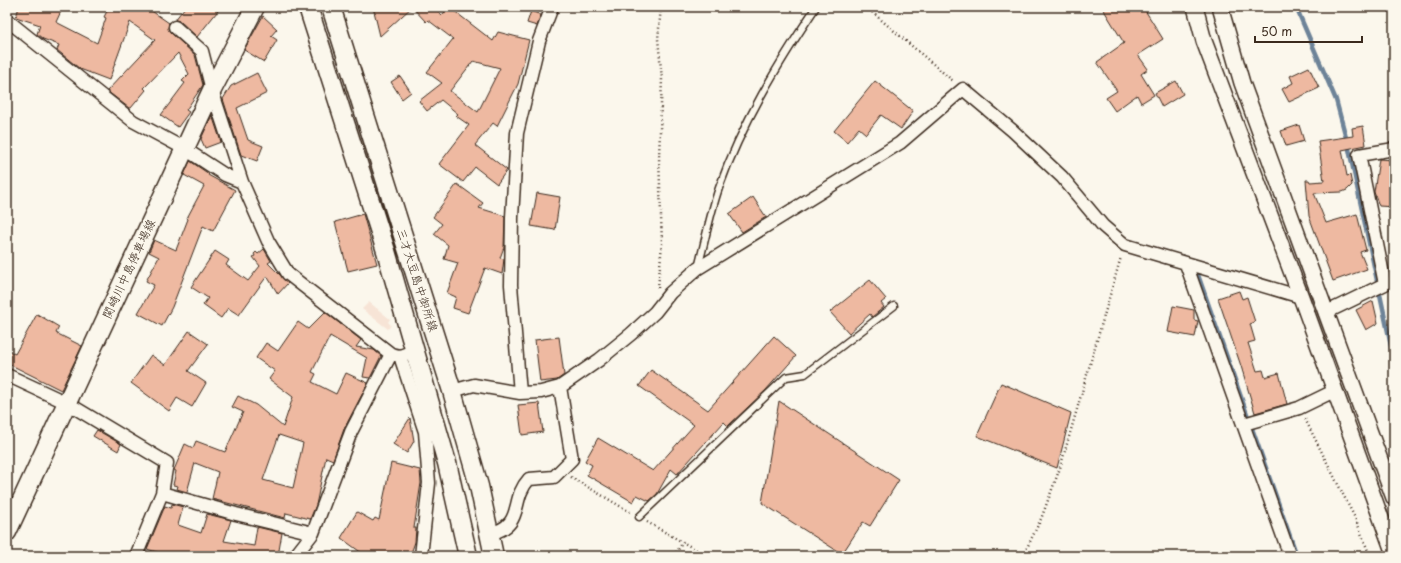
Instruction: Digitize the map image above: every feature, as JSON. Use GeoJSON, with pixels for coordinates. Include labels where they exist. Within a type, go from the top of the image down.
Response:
{"type":"FeatureCollection","features":[{"type":"Feature","properties":{"kind":"main road","name":"関崎川中島停車場線"},"geometry":{"type":"LineString","coordinates":[[7,532],[212,90],[255,7]]}},
{"type":"Feature","properties":{"kind":"main road","name":"三才大豆島中御所線"},"geometry":{"type":"LineString","coordinates":[[308,7],[386,251],[402,354],[447,463],[468,556]]}},
{"type":"Feature","properties":{"kind":"main road","name":"三才大豆島中御所線"},"geometry":{"type":"LineString","coordinates":[[331,7],[452,391],[478,486],[494,556]]}},
{"type":"Feature","properties":{"kind":"street"},"geometry":{"type":"LineString","coordinates":[[520,393],[511,285],[512,217],[516,133],[539,41],[552,7]]}},
{"type":"Feature","properties":{"kind":"street"},"geometry":{"type":"LineString","coordinates":[[1195,7],[1204,41],[1301,297],[1394,554]]}},
{"type":"Feature","properties":{"kind":"street"},"geometry":{"type":"LineString","coordinates":[[1220,7],[1242,83],[1394,498]]}},
{"type":"Feature","properties":{"kind":"street"},"geometry":{"type":"LineString","coordinates":[[7,20],[134,121],[185,149],[225,175],[242,182]]}},
{"type":"Feature","properties":{"kind":"street"},"geometry":{"type":"LineString","coordinates":[[175,27],[202,50],[212,90],[242,182],[268,241],[288,274],[402,354],[425,432],[429,483],[421,556]]}},
{"type":"Feature","properties":{"kind":"street"},"geometry":{"type":"LineString","coordinates":[[452,391],[474,385],[520,393],[541,392],[560,387],[599,360],[655,312],[670,292],[697,269],[900,143],[963,89],[1013,131],[1056,172],[1103,226],[1125,245],[1301,297]]}},
{"type":"Feature","properties":{"kind":"street"},"geometry":{"type":"LineString","coordinates":[[1326,313],[1386,284],[1359,155],[1394,149]]}},
{"type":"Feature","properties":{"kind":"street"},"geometry":{"type":"LineString","coordinates":[[1186,264],[1290,556]]}},
{"type":"Feature","properties":{"kind":"street"},"geometry":{"type":"LineString","coordinates":[[294,556],[313,533],[352,432],[402,354]]}},
{"type":"Feature","properties":{"kind":"street"},"geometry":{"type":"LineString","coordinates":[[7,375],[66,403],[167,463],[162,493],[136,556]]}},
{"type":"Feature","properties":{"kind":"street"},"geometry":{"type":"LineString","coordinates":[[489,534],[503,531],[511,524],[524,486],[529,479],[554,477],[572,459],[560,387]]}},
{"type":"Feature","properties":{"kind":"street"},"geometry":{"type":"LineString","coordinates":[[1244,424],[1299,408],[1334,391]]}},
{"type":"Feature","properties":{"kind":"street"},"geometry":{"type":"LineString","coordinates":[[162,493],[236,514],[313,533]]}},
{"type":"Feature","properties":{"kind":"lane"},"geometry":{"type":"LineString","coordinates":[[697,269],[718,189],[749,116],[796,37],[816,7]]}},
{"type":"Feature","properties":{"kind":"lane"},"geometry":{"type":"LineString","coordinates":[[639,518],[786,377],[805,374],[894,306]]}},
{"type":"Feature","properties":{"kind":"path"},"geometry":{"type":"LineString","coordinates":[[655,312],[662,244],[659,158],[662,79],[658,39],[661,7]]}},
{"type":"Feature","properties":{"kind":"path"},"geometry":{"type":"LineString","coordinates":[[866,7],[963,89]]}},
{"type":"Feature","properties":{"kind":"path"},"geometry":{"type":"LineString","coordinates":[[1023,556],[1040,519],[1060,468],[1125,245]]}},
{"type":"Feature","properties":{"kind":"path"},"geometry":{"type":"LineString","coordinates":[[1299,408],[1356,520],[1370,556]]}},
{"type":"Feature","properties":{"kind":"path"},"geometry":{"type":"LineString","coordinates":[[560,471],[707,556]]}},
{"type":"Feature","properties":{"kind":"path"},"geometry":{"type":"LineString","coordinates":[[674,556],[683,542]]}},
{"type":"Feature","properties":{"kind":"shaded area"},"geometry":{"type":"Polygon","coordinates":[[[369,302],[390,319],[388,322],[391,325],[388,329],[362,309],[369,302]]]}},
{"type":"Feature","properties":{"kind":"building"},"geometry":{"type":"Polygon","coordinates":[[[19,7],[63,7],[56,22],[97,43],[106,18],[104,17],[109,7],[146,7],[169,23],[168,29],[170,32],[195,55],[203,85],[186,110],[189,112],[178,127],[161,115],[185,83],[182,81],[189,74],[178,53],[144,88],[146,90],[131,108],[129,108],[107,91],[155,40],[130,22],[109,80],[80,69],[57,50],[59,45],[43,39],[37,34],[40,25],[16,17],[19,7]]]}},
{"type":"Feature","properties":{"kind":"building"},"geometry":{"type":"Polygon","coordinates":[[[185,7],[221,7],[197,37],[180,21],[175,20],[185,7]]]}},
{"type":"Feature","properties":{"kind":"building"},"geometry":{"type":"Polygon","coordinates":[[[373,7],[412,7],[380,36],[373,7]]]}},
{"type":"Feature","properties":{"kind":"building"},"geometry":{"type":"Polygon","coordinates":[[[412,7],[434,7],[442,15],[449,7],[493,41],[498,32],[529,40],[518,84],[497,126],[493,123],[475,145],[507,170],[497,184],[475,167],[463,182],[439,164],[469,125],[456,116],[458,114],[441,100],[427,111],[419,101],[442,83],[427,72],[453,39],[428,20],[426,22],[412,7]],[[473,61],[450,91],[478,112],[500,68],[473,61]]]}},
{"type":"Feature","properties":{"kind":"building"},"geometry":{"type":"Polygon","coordinates":[[[1102,7],[1143,7],[1163,39],[1138,55],[1148,69],[1141,74],[1154,95],[1141,103],[1137,95],[1115,111],[1106,98],[1117,91],[1097,62],[1124,43],[1102,7]]]}},
{"type":"Feature","properties":{"kind":"building"},"geometry":{"type":"Polygon","coordinates":[[[531,11],[541,15],[537,26],[527,23],[531,11]]]}},
{"type":"Feature","properties":{"kind":"building"},"geometry":{"type":"Polygon","coordinates":[[[263,16],[277,29],[271,36],[277,40],[264,62],[244,50],[263,16]]]}},
{"type":"Feature","properties":{"kind":"building"},"geometry":{"type":"Polygon","coordinates":[[[1309,67],[1319,88],[1289,102],[1282,89],[1293,83],[1290,76],[1309,67]]]}},
{"type":"Feature","properties":{"kind":"building"},"geometry":{"type":"Polygon","coordinates":[[[257,73],[267,93],[237,108],[248,140],[263,146],[257,161],[241,155],[223,99],[231,86],[257,73]]]}},
{"type":"Feature","properties":{"kind":"building"},"geometry":{"type":"Polygon","coordinates":[[[400,76],[411,92],[402,99],[391,82],[400,76]]]}},
{"type":"Feature","properties":{"kind":"building"},"geometry":{"type":"Polygon","coordinates":[[[875,81],[913,111],[901,129],[881,115],[866,134],[859,128],[847,142],[834,131],[875,81]]]}},
{"type":"Feature","properties":{"kind":"building"},"geometry":{"type":"Polygon","coordinates":[[[1176,81],[1183,94],[1162,107],[1155,93],[1176,81]]]}},
{"type":"Feature","properties":{"kind":"building"},"geometry":{"type":"Polygon","coordinates":[[[212,115],[221,142],[205,148],[201,139],[212,115]]]}},
{"type":"Feature","properties":{"kind":"building"},"geometry":{"type":"Polygon","coordinates":[[[1299,125],[1304,141],[1286,146],[1281,131],[1299,125]]]}},
{"type":"Feature","properties":{"kind":"building"},"geometry":{"type":"Polygon","coordinates":[[[1363,126],[1366,145],[1342,150],[1347,176],[1350,175],[1352,185],[1347,190],[1342,192],[1314,193],[1326,223],[1357,214],[1366,250],[1360,252],[1367,269],[1333,281],[1309,216],[1306,180],[1309,180],[1310,182],[1324,181],[1318,141],[1353,136],[1352,128],[1363,126]]]}},
{"type":"Feature","properties":{"kind":"building"},"geometry":{"type":"Polygon","coordinates":[[[1379,159],[1394,160],[1394,207],[1379,206],[1374,192],[1379,159]]]}},
{"type":"Feature","properties":{"kind":"building"},"geometry":{"type":"Polygon","coordinates":[[[190,161],[209,174],[208,175],[235,190],[213,231],[203,226],[172,307],[162,326],[138,313],[154,285],[146,281],[159,257],[149,252],[154,240],[176,250],[188,219],[187,218],[204,186],[184,175],[190,161]]]}},
{"type":"Feature","properties":{"kind":"building"},"geometry":{"type":"Polygon","coordinates":[[[457,184],[483,203],[479,208],[505,216],[504,247],[500,258],[504,259],[502,274],[485,268],[468,313],[453,308],[456,297],[447,293],[458,263],[444,259],[448,245],[434,234],[442,224],[433,217],[457,184]]]}},
{"type":"Feature","properties":{"kind":"building"},"geometry":{"type":"Polygon","coordinates":[[[537,193],[560,197],[555,230],[531,226],[537,193]]]}},
{"type":"Feature","properties":{"kind":"building"},"geometry":{"type":"Polygon","coordinates":[[[753,197],[766,217],[742,232],[729,214],[753,197]]]}},
{"type":"Feature","properties":{"kind":"building"},"geometry":{"type":"Polygon","coordinates":[[[363,214],[377,264],[348,271],[335,222],[363,214]]]}},
{"type":"Feature","properties":{"kind":"building"},"geometry":{"type":"Polygon","coordinates":[[[264,249],[271,261],[268,263],[288,283],[278,294],[267,276],[239,315],[228,308],[221,318],[203,305],[208,298],[191,287],[215,251],[229,260],[226,265],[248,281],[260,266],[253,257],[255,256],[254,254],[256,252],[258,254],[264,249]]]}},
{"type":"Feature","properties":{"kind":"building"},"geometry":{"type":"Polygon","coordinates":[[[870,280],[886,299],[881,303],[884,307],[872,317],[870,314],[849,333],[830,312],[870,280]]]}},
{"type":"Feature","properties":{"kind":"building"},"geometry":{"type":"Polygon","coordinates":[[[1239,291],[1242,299],[1247,297],[1255,322],[1250,324],[1255,341],[1248,343],[1257,371],[1263,370],[1265,377],[1279,373],[1287,404],[1255,413],[1218,298],[1239,291]]]}},
{"type":"Feature","properties":{"kind":"building"},"geometry":{"type":"Polygon","coordinates":[[[1373,301],[1378,323],[1366,330],[1356,310],[1373,301]]]}},
{"type":"Feature","properties":{"kind":"building"},"geometry":{"type":"Polygon","coordinates":[[[1173,306],[1194,310],[1194,320],[1198,321],[1195,337],[1168,332],[1173,306]]]}},
{"type":"Feature","properties":{"kind":"building"},"geometry":{"type":"Polygon","coordinates":[[[325,312],[361,340],[356,347],[374,350],[381,356],[370,378],[363,377],[367,358],[330,336],[312,372],[316,374],[312,382],[336,394],[346,373],[368,383],[344,429],[333,460],[326,457],[316,505],[310,519],[286,513],[285,518],[212,499],[218,472],[195,463],[187,492],[177,489],[178,486],[173,485],[176,471],[174,470],[185,444],[193,448],[196,441],[225,452],[243,412],[232,407],[238,396],[256,405],[283,427],[293,397],[269,379],[275,371],[256,358],[266,343],[278,351],[298,322],[308,329],[325,312]],[[279,435],[263,480],[293,488],[303,443],[279,435]]]}},
{"type":"Feature","properties":{"kind":"building"},"geometry":{"type":"Polygon","coordinates":[[[37,314],[59,327],[56,333],[82,346],[61,390],[7,363],[7,350],[15,354],[37,314]]]}},
{"type":"Feature","properties":{"kind":"building"},"geometry":{"type":"Polygon","coordinates":[[[189,331],[208,344],[188,371],[206,383],[192,407],[177,398],[169,411],[131,383],[151,355],[165,365],[189,331]]]}},
{"type":"Feature","properties":{"kind":"building"},"geometry":{"type":"Polygon","coordinates":[[[774,336],[796,356],[766,390],[728,426],[724,422],[677,474],[671,469],[657,494],[649,501],[637,495],[633,502],[587,475],[592,465],[585,461],[598,438],[653,471],[694,425],[639,386],[651,370],[708,410],[774,336]]]}},
{"type":"Feature","properties":{"kind":"building"},"geometry":{"type":"Polygon","coordinates":[[[559,337],[564,375],[557,380],[540,382],[535,340],[559,337]]]}},
{"type":"Feature","properties":{"kind":"building"},"geometry":{"type":"Polygon","coordinates":[[[1001,383],[1071,413],[1057,468],[977,436],[1001,383]]]}},
{"type":"Feature","properties":{"kind":"building"},"geometry":{"type":"Polygon","coordinates":[[[779,401],[899,480],[870,526],[863,522],[842,554],[762,503],[779,401]]]}},
{"type":"Feature","properties":{"kind":"building"},"geometry":{"type":"Polygon","coordinates":[[[539,403],[543,432],[522,435],[518,405],[539,403]]]}},
{"type":"Feature","properties":{"kind":"building"},"geometry":{"type":"Polygon","coordinates":[[[410,418],[414,441],[407,453],[393,444],[410,418]]]}},
{"type":"Feature","properties":{"kind":"building"},"geometry":{"type":"Polygon","coordinates":[[[97,430],[121,444],[118,451],[93,436],[97,430]]]}},
{"type":"Feature","properties":{"kind":"building"},"geometry":{"type":"Polygon","coordinates":[[[391,463],[420,470],[421,483],[414,528],[416,528],[415,542],[410,556],[366,556],[341,538],[357,512],[373,521],[375,518],[379,520],[391,463]]]}},
{"type":"Feature","properties":{"kind":"building"},"geometry":{"type":"Polygon","coordinates":[[[172,504],[183,507],[178,525],[201,533],[207,514],[231,520],[224,541],[254,546],[257,527],[282,533],[278,556],[232,556],[216,552],[215,556],[169,556],[147,549],[165,506],[171,508],[172,504]]]}},
{"type":"Feature","properties":{"kind":"waterway"},"geometry":{"type":"LineString","coordinates":[[1296,7],[1336,100],[1349,149],[1394,360]]}},
{"type":"Feature","properties":{"kind":"waterway"},"geometry":{"type":"LineString","coordinates":[[1198,275],[1297,556]]}}]}
